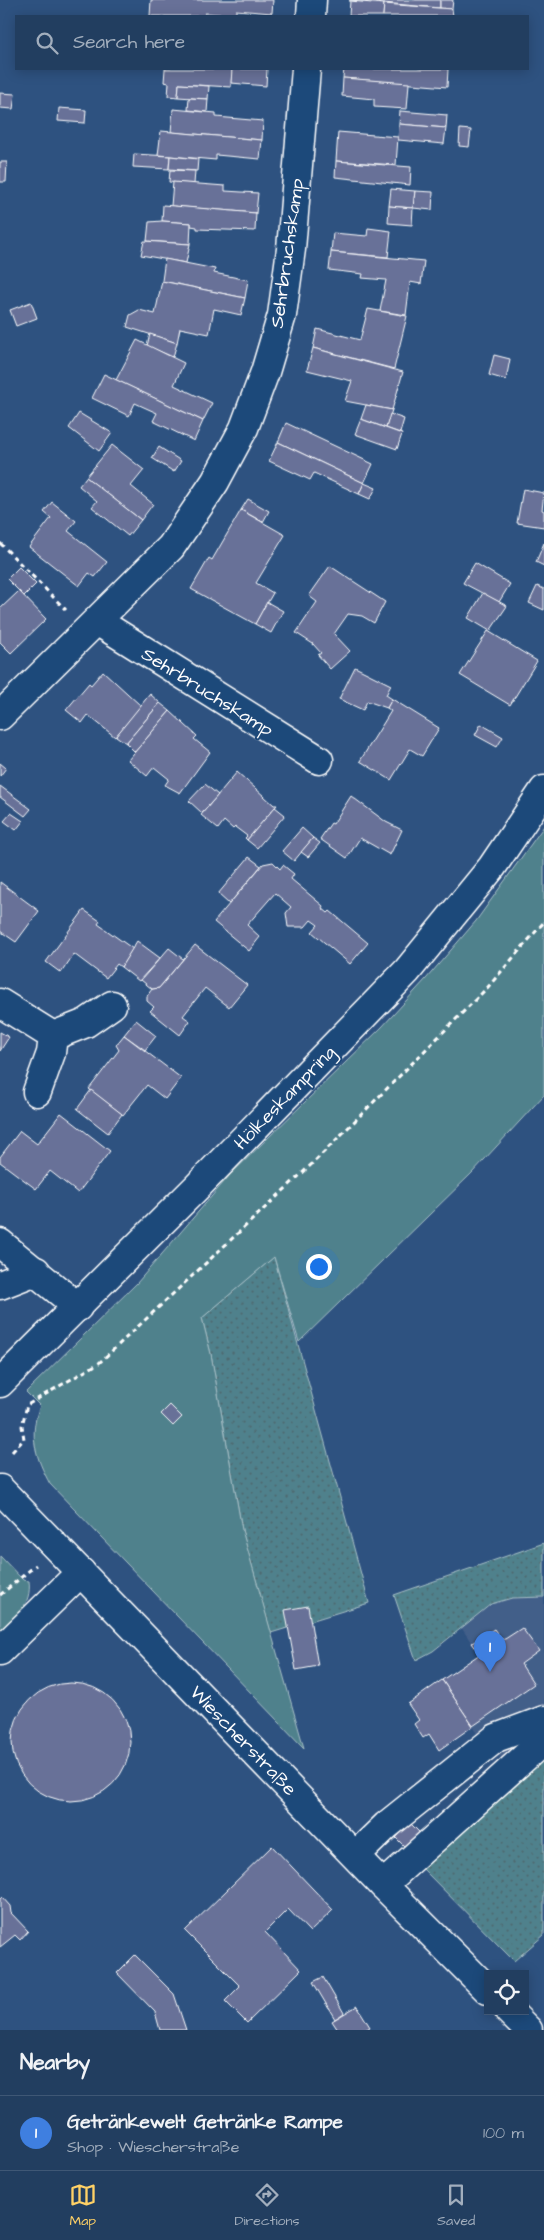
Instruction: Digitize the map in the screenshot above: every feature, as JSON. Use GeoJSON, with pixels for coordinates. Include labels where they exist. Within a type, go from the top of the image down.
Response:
{"type":"FeatureCollection","features":[{"type":"Feature","properties":{"kind":"main road"},"geometry":{"type":"LineString","coordinates":[[311,15],[312,0]]}},
{"type":"Feature","properties":{"kind":"main road","name":"Sehrbruchskamp"},"geometry":{"type":"LineString","coordinates":[[0,716],[171,547],[215,482],[244,428],[265,372],[282,315],[291,249],[306,70]]}},
{"type":"Feature","properties":{"kind":"main road","name":"Sehrbruchskamp"},"geometry":{"type":"LineString","coordinates":[[92,626],[319,760]]}},
{"type":"Feature","properties":{"kind":"main road","name":"Hölkeskampring"},"geometry":{"type":"LineString","coordinates":[[0,1383],[78,1307],[407,971],[492,867],[544,790]]}},
{"type":"Feature","properties":{"kind":"main road"},"geometry":{"type":"LineString","coordinates":[[0,1003],[53,1036]]}},
{"type":"Feature","properties":{"kind":"main road"},"geometry":{"type":"LineString","coordinates":[[53,1036],[86,1023],[112,1005]]}},
{"type":"Feature","properties":{"kind":"main road"},"geometry":{"type":"LineString","coordinates":[[37,1092],[51,1053],[53,1036]]}},
{"type":"Feature","properties":{"kind":"main road"},"geometry":{"type":"LineString","coordinates":[[0,1285],[14,1259],[78,1307]]}},
{"type":"Feature","properties":{"kind":"main road","name":"Wiescherstraße"},"geometry":{"type":"LineString","coordinates":[[0,1489],[383,1885],[484,1986]]}},
{"type":"Feature","properties":{"kind":"main road"},"geometry":{"type":"LineString","coordinates":[[0,1651],[81,1572]]}},
{"type":"Feature","properties":{"kind":"main road"},"geometry":{"type":"LineString","coordinates":[[356,1856],[387,1825],[496,1738],[544,1720]]}},
{"type":"Feature","properties":{"kind":"main road"},"geometry":{"type":"LineString","coordinates":[[383,1885],[534,1749],[544,1744]]}},
{"type":"Feature","properties":{"kind":"main road"},"geometry":{"type":"LineString","coordinates":[[513,2015],[528,2030]]}},
{"type":"Feature","properties":{"kind":"path"},"geometry":{"type":"LineString","coordinates":[[0,543],[92,626]]}},
{"type":"Feature","properties":{"kind":"path"},"geometry":{"type":"LineString","coordinates":[[12,1452],[24,1439],[22,1426],[27,1405],[100,1363],[314,1163],[488,988],[544,922]]}},
{"type":"Feature","properties":{"kind":"path"},"geometry":{"type":"LineString","coordinates":[[0,1594],[56,1547]]}},
{"type":"Feature","properties":{"kind":"shaded area"},"geometry":{"type":"Polygon","coordinates":[[[544,1597],[544,1740],[508,1764],[479,1737],[442,1680],[479,1654],[461,1627],[473,1616],[497,1602],[512,1598],[544,1597]]]}},
{"type":"Feature","properties":{"kind":"green space"},"geometry":{"type":"Polygon","coordinates":[[[544,826],[544,1095],[472,1173],[299,1342],[274,1257],[202,1318],[211,1354],[242,1530],[304,1748],[50,1484],[35,1446],[36,1417],[40,1406],[26,1392],[137,1283],[230,1175],[382,1027],[426,979],[476,921],[544,826]]]}},
{"type":"Feature","properties":{"kind":"green space"},"geometry":{"type":"Polygon","coordinates":[[[274,1257],[369,1603],[271,1633],[242,1530],[211,1354],[202,1318],[274,1257]]]}},
{"type":"Feature","properties":{"kind":"green space"},"geometry":{"type":"Polygon","coordinates":[[[544,1543],[544,1597],[512,1598],[491,1604],[433,1651],[416,1660],[394,1595],[544,1543]]]}},
{"type":"Feature","properties":{"kind":"green space"},"geometry":{"type":"Polygon","coordinates":[[[0,1556],[23,1580],[29,1581],[29,1589],[28,1597],[22,1610],[0,1632],[0,1556]]]}},
{"type":"Feature","properties":{"kind":"green space"},"geometry":{"type":"Polygon","coordinates":[[[544,1750],[544,1935],[514,1961],[417,1863],[544,1750]]]}},
{"type":"Feature","properties":{"kind":"building"},"geometry":{"type":"Polygon","coordinates":[[[151,0],[273,0],[272,13],[236,10],[236,15],[205,13],[205,15],[150,15],[151,0]]]}},
{"type":"Feature","properties":{"kind":"building"},"geometry":{"type":"Polygon","coordinates":[[[349,0],[440,0],[440,8],[349,0]]]}},
{"type":"Feature","properties":{"kind":"building"},"geometry":{"type":"Polygon","coordinates":[[[440,0],[453,0],[452,9],[440,8],[440,0]]]}},
{"type":"Feature","properties":{"kind":"building"},"geometry":{"type":"Polygon","coordinates":[[[350,1],[384,4],[383,15],[349,15],[350,1]]]}},
{"type":"Feature","properties":{"kind":"building"},"geometry":{"type":"Polygon","coordinates":[[[384,4],[452,9],[453,15],[383,15],[384,4]]]}},
{"type":"Feature","properties":{"kind":"building"},"geometry":{"type":"Polygon","coordinates":[[[165,70],[232,70],[231,87],[179,84],[178,97],[168,96],[169,83],[164,82],[165,70]]]}},
{"type":"Feature","properties":{"kind":"building"},"geometry":{"type":"Polygon","coordinates":[[[232,70],[267,70],[266,86],[231,83],[232,70]]]}},
{"type":"Feature","properties":{"kind":"building"},"geometry":{"type":"Polygon","coordinates":[[[344,70],[448,70],[447,87],[343,78],[344,70]]]}},
{"type":"Feature","properties":{"kind":"building"},"geometry":{"type":"Polygon","coordinates":[[[343,78],[409,83],[407,109],[374,107],[374,99],[342,96],[343,78]]]}},
{"type":"Feature","properties":{"kind":"building"},"geometry":{"type":"Polygon","coordinates":[[[179,84],[209,86],[208,99],[178,97],[179,84]]]}},
{"type":"Feature","properties":{"kind":"building"},"geometry":{"type":"Polygon","coordinates":[[[0,93],[15,94],[13,109],[0,108],[0,93]]]}},
{"type":"Feature","properties":{"kind":"building"},"geometry":{"type":"Polygon","coordinates":[[[189,98],[208,99],[207,112],[188,110],[189,98]]]}},
{"type":"Feature","properties":{"kind":"building"},"geometry":{"type":"Polygon","coordinates":[[[59,108],[86,110],[85,123],[58,121],[59,108]]]}},
{"type":"Feature","properties":{"kind":"building"},"geometry":{"type":"Polygon","coordinates":[[[173,109],[216,113],[216,117],[263,121],[262,140],[171,132],[173,109]]]}},
{"type":"Feature","properties":{"kind":"building"},"geometry":{"type":"Polygon","coordinates":[[[400,111],[447,115],[446,128],[399,124],[400,111]]]}},
{"type":"Feature","properties":{"kind":"building"},"geometry":{"type":"Polygon","coordinates":[[[399,124],[446,128],[444,144],[398,140],[399,124]]]}},
{"type":"Feature","properties":{"kind":"building"},"geometry":{"type":"Polygon","coordinates":[[[460,129],[471,130],[469,147],[459,146],[460,129]]]}},
{"type":"Feature","properties":{"kind":"building"},"geometry":{"type":"Polygon","coordinates":[[[161,131],[262,140],[260,159],[216,155],[216,160],[158,155],[161,131]]]}},
{"type":"Feature","properties":{"kind":"building"},"geometry":{"type":"Polygon","coordinates":[[[338,132],[398,137],[396,165],[336,161],[338,132]]]}},
{"type":"Feature","properties":{"kind":"building"},"geometry":{"type":"Polygon","coordinates":[[[134,154],[170,156],[169,169],[133,167],[134,154]]]}},
{"type":"Feature","properties":{"kind":"building"},"geometry":{"type":"Polygon","coordinates":[[[170,156],[198,159],[197,171],[169,169],[170,156]]]}},
{"type":"Feature","properties":{"kind":"building"},"geometry":{"type":"Polygon","coordinates":[[[336,161],[411,167],[410,185],[335,177],[336,161]]]}},
{"type":"Feature","properties":{"kind":"building"},"geometry":{"type":"Polygon","coordinates":[[[0,162],[7,162],[6,182],[0,182],[0,162]]]}},
{"type":"Feature","properties":{"kind":"building"},"geometry":{"type":"Polygon","coordinates":[[[170,170],[195,171],[194,184],[169,182],[170,170]]]}},
{"type":"Feature","properties":{"kind":"building"},"geometry":{"type":"Polygon","coordinates":[[[173,182],[225,186],[225,191],[258,193],[256,213],[171,206],[173,182]]]}},
{"type":"Feature","properties":{"kind":"building"},"geometry":{"type":"Polygon","coordinates":[[[391,189],[415,191],[413,208],[389,206],[391,189]]]}},
{"type":"Feature","properties":{"kind":"building"},"geometry":{"type":"Polygon","coordinates":[[[415,191],[433,192],[432,210],[413,208],[415,191]]]}},
{"type":"Feature","properties":{"kind":"building"},"geometry":{"type":"Polygon","coordinates":[[[163,205],[256,213],[255,231],[197,229],[197,227],[191,226],[191,223],[162,221],[163,205]]]}},
{"type":"Feature","properties":{"kind":"building"},"geometry":{"type":"Polygon","coordinates":[[[389,206],[413,208],[412,225],[388,223],[389,206]]]}},
{"type":"Feature","properties":{"kind":"building"},"geometry":{"type":"Polygon","coordinates":[[[149,222],[191,223],[190,244],[147,241],[149,222]]]}},
{"type":"Feature","properties":{"kind":"building"},"geometry":{"type":"Polygon","coordinates":[[[368,228],[391,231],[388,257],[331,252],[333,233],[367,236],[368,228]]]}},
{"type":"Feature","properties":{"kind":"building"},"geometry":{"type":"Polygon","coordinates":[[[144,241],[190,244],[186,263],[141,255],[144,241]]]}},
{"type":"Feature","properties":{"kind":"building"},"geometry":{"type":"Polygon","coordinates":[[[331,252],[424,261],[421,284],[410,282],[406,315],[380,311],[386,280],[362,278],[363,274],[329,270],[331,252]]]}},
{"type":"Feature","properties":{"kind":"building"},"geometry":{"type":"Polygon","coordinates":[[[165,259],[215,269],[214,273],[248,280],[245,298],[162,281],[165,259]]]}},
{"type":"Feature","properties":{"kind":"building"},"geometry":{"type":"Polygon","coordinates":[[[162,281],[245,298],[241,315],[214,309],[209,334],[180,328],[177,343],[127,327],[130,315],[139,310],[155,314],[162,281]]]}},
{"type":"Feature","properties":{"kind":"building"},"geometry":{"type":"Polygon","coordinates":[[[31,302],[37,318],[16,326],[10,310],[31,302]]]}},
{"type":"Feature","properties":{"kind":"building"},"geometry":{"type":"Polygon","coordinates":[[[368,309],[407,316],[394,369],[313,348],[317,329],[360,340],[368,309]]]}},
{"type":"Feature","properties":{"kind":"building"},"geometry":{"type":"Polygon","coordinates":[[[150,334],[177,343],[173,357],[147,346],[150,334]]]}},
{"type":"Feature","properties":{"kind":"building"},"geometry":{"type":"Polygon","coordinates":[[[137,340],[184,363],[174,385],[212,403],[203,421],[116,380],[137,340]]]}},
{"type":"Feature","properties":{"kind":"building"},"geometry":{"type":"Polygon","coordinates":[[[313,348],[403,372],[392,410],[345,401],[352,381],[307,370],[313,348]]]}},
{"type":"Feature","properties":{"kind":"building"},"geometry":{"type":"Polygon","coordinates":[[[494,355],[510,359],[506,380],[489,375],[494,355]]]}},
{"type":"Feature","properties":{"kind":"building"},"geometry":{"type":"Polygon","coordinates":[[[104,374],[203,421],[194,441],[153,421],[157,413],[135,403],[129,416],[92,398],[104,374]]]}},
{"type":"Feature","properties":{"kind":"building"},"geometry":{"type":"Polygon","coordinates":[[[366,405],[392,410],[386,428],[361,419],[366,405]]]}},
{"type":"Feature","properties":{"kind":"building"},"geometry":{"type":"Polygon","coordinates":[[[79,413],[112,433],[99,451],[69,428],[79,413]]]}},
{"type":"Feature","properties":{"kind":"building"},"geometry":{"type":"Polygon","coordinates":[[[390,414],[404,419],[400,433],[386,428],[390,414]]]}},
{"type":"Feature","properties":{"kind":"building"},"geometry":{"type":"Polygon","coordinates":[[[361,419],[402,434],[397,449],[355,434],[361,419]]]}},
{"type":"Feature","properties":{"kind":"building"},"geometry":{"type":"Polygon","coordinates":[[[286,423],[373,464],[364,483],[278,442],[286,423]]]}},
{"type":"Feature","properties":{"kind":"building"},"geometry":{"type":"Polygon","coordinates":[[[278,442],[364,483],[359,494],[314,473],[310,480],[269,461],[278,442]]]}},
{"type":"Feature","properties":{"kind":"building"},"geometry":{"type":"Polygon","coordinates":[[[112,445],[144,470],[131,486],[153,504],[141,520],[86,477],[112,445]]]}},
{"type":"Feature","properties":{"kind":"building"},"geometry":{"type":"Polygon","coordinates":[[[159,447],[181,461],[174,472],[152,458],[159,447]]]}},
{"type":"Feature","properties":{"kind":"building"},"geometry":{"type":"Polygon","coordinates":[[[86,477],[141,520],[128,536],[92,507],[97,501],[79,486],[86,477]]]}},
{"type":"Feature","properties":{"kind":"building"},"geometry":{"type":"Polygon","coordinates":[[[364,483],[376,488],[370,499],[359,494],[364,483]]]}},
{"type":"Feature","properties":{"kind":"building"},"geometry":{"type":"Polygon","coordinates":[[[523,489],[544,493],[542,510],[544,511],[544,527],[517,523],[523,489]]]}},
{"type":"Feature","properties":{"kind":"building"},"geometry":{"type":"Polygon","coordinates":[[[248,499],[269,511],[263,522],[241,510],[248,499]]]}},
{"type":"Feature","properties":{"kind":"building"},"geometry":{"type":"Polygon","coordinates":[[[52,502],[76,521],[68,531],[107,562],[95,577],[89,573],[79,586],[29,547],[51,518],[44,512],[52,502]]]}},
{"type":"Feature","properties":{"kind":"building"},"geometry":{"type":"Polygon","coordinates":[[[241,510],[285,535],[256,583],[273,593],[255,624],[191,589],[209,558],[212,560],[241,510]]]}},
{"type":"Feature","properties":{"kind":"building"},"geometry":{"type":"Polygon","coordinates":[[[544,543],[544,566],[536,562],[544,543]]]}},
{"type":"Feature","properties":{"kind":"building"},"geometry":{"type":"Polygon","coordinates":[[[475,563],[510,584],[499,602],[463,583],[475,563]]]}},
{"type":"Feature","properties":{"kind":"building"},"geometry":{"type":"Polygon","coordinates":[[[330,566],[385,602],[374,623],[362,616],[348,614],[334,634],[350,651],[330,669],[318,655],[321,653],[313,644],[296,633],[317,602],[309,596],[330,566]]]}},
{"type":"Feature","properties":{"kind":"building"},"geometry":{"type":"Polygon","coordinates":[[[19,567],[36,584],[24,596],[7,579],[19,567]]]}},
{"type":"Feature","properties":{"kind":"building"},"geometry":{"type":"Polygon","coordinates":[[[537,586],[544,589],[544,610],[529,603],[537,586]]]}},
{"type":"Feature","properties":{"kind":"building"},"geometry":{"type":"Polygon","coordinates":[[[19,591],[46,619],[11,653],[0,642],[0,609],[19,591]]]}},
{"type":"Feature","properties":{"kind":"building"},"geometry":{"type":"Polygon","coordinates":[[[483,593],[507,606],[490,631],[468,618],[483,593]]]}},
{"type":"Feature","properties":{"kind":"building"},"geometry":{"type":"Polygon","coordinates":[[[267,602],[283,611],[271,633],[255,624],[267,602]]]}},
{"type":"Feature","properties":{"kind":"building"},"geometry":{"type":"Polygon","coordinates":[[[488,631],[537,661],[510,705],[460,675],[488,631]]]}},
{"type":"Feature","properties":{"kind":"building"},"geometry":{"type":"Polygon","coordinates":[[[355,667],[391,685],[386,695],[392,699],[387,708],[367,701],[363,710],[339,699],[355,667]]]}},
{"type":"Feature","properties":{"kind":"building"},"geometry":{"type":"Polygon","coordinates":[[[103,671],[140,705],[143,705],[115,737],[88,715],[82,723],[66,710],[89,683],[91,685],[103,671]]]}},
{"type":"Feature","properties":{"kind":"building"},"geometry":{"type":"Polygon","coordinates":[[[150,694],[160,703],[126,743],[116,736],[150,694]]]}},
{"type":"Feature","properties":{"kind":"building"},"geometry":{"type":"Polygon","coordinates":[[[392,699],[439,728],[422,756],[410,749],[391,780],[360,761],[391,711],[387,708],[392,699]]]}},
{"type":"Feature","properties":{"kind":"building"},"geometry":{"type":"Polygon","coordinates":[[[160,703],[170,711],[135,752],[126,743],[160,703]]]}},
{"type":"Feature","properties":{"kind":"building"},"geometry":{"type":"Polygon","coordinates":[[[170,711],[197,736],[194,739],[210,752],[180,793],[165,785],[169,779],[154,767],[147,776],[128,760],[170,711]]]}},
{"type":"Feature","properties":{"kind":"building"},"geometry":{"type":"Polygon","coordinates":[[[481,724],[503,737],[497,747],[475,735],[481,724]]]}},
{"type":"Feature","properties":{"kind":"building"},"geometry":{"type":"Polygon","coordinates":[[[0,763],[6,768],[0,776],[0,763]]]}},
{"type":"Feature","properties":{"kind":"building"},"geometry":{"type":"Polygon","coordinates":[[[237,772],[274,805],[277,805],[247,840],[245,838],[247,836],[235,827],[233,829],[224,821],[218,829],[201,815],[237,772]]]}},
{"type":"Feature","properties":{"kind":"building"},"geometry":{"type":"Polygon","coordinates":[[[205,784],[218,795],[202,813],[189,801],[205,784]]]}},
{"type":"Feature","properties":{"kind":"building"},"geometry":{"type":"Polygon","coordinates":[[[0,786],[31,809],[25,816],[0,797],[0,786]]]}},
{"type":"Feature","properties":{"kind":"building"},"geometry":{"type":"Polygon","coordinates":[[[351,796],[386,822],[402,830],[390,855],[360,838],[347,858],[320,839],[331,823],[333,824],[351,796]]]}},
{"type":"Feature","properties":{"kind":"building"},"geometry":{"type":"Polygon","coordinates":[[[275,807],[285,815],[257,848],[247,840],[275,807]]]}},
{"type":"Feature","properties":{"kind":"building"},"geometry":{"type":"Polygon","coordinates":[[[11,813],[23,821],[16,830],[4,821],[11,813]]]}},
{"type":"Feature","properties":{"kind":"building"},"geometry":{"type":"Polygon","coordinates":[[[302,828],[313,838],[294,861],[282,851],[302,828]]]}},
{"type":"Feature","properties":{"kind":"building"},"geometry":{"type":"Polygon","coordinates":[[[313,838],[320,843],[308,857],[301,852],[313,838]]]}},
{"type":"Feature","properties":{"kind":"building"},"geometry":{"type":"Polygon","coordinates":[[[249,857],[261,866],[229,904],[218,894],[249,857]]]}},
{"type":"Feature","properties":{"kind":"building"},"geometry":{"type":"Polygon","coordinates":[[[273,862],[280,869],[283,865],[294,874],[291,879],[323,906],[322,908],[328,913],[330,911],[368,943],[350,964],[312,932],[318,925],[311,920],[305,927],[288,927],[286,913],[291,907],[275,893],[247,925],[260,937],[249,951],[214,922],[263,864],[273,862]]]}},
{"type":"Feature","properties":{"kind":"building"},"geometry":{"type":"Polygon","coordinates":[[[0,882],[39,911],[16,942],[0,931],[0,882]]]}},
{"type":"Feature","properties":{"kind":"building"},"geometry":{"type":"Polygon","coordinates":[[[84,910],[100,921],[98,924],[133,949],[121,967],[117,964],[106,978],[74,954],[61,973],[46,962],[84,910]]]}},
{"type":"Feature","properties":{"kind":"building"},"geometry":{"type":"Polygon","coordinates":[[[137,941],[160,958],[139,981],[121,967],[137,941]]]}},
{"type":"Feature","properties":{"kind":"building"},"geometry":{"type":"Polygon","coordinates":[[[195,945],[247,985],[229,1007],[205,988],[183,1016],[190,1021],[180,1035],[150,1011],[154,1007],[147,1001],[147,996],[152,989],[159,988],[195,945]]]}},
{"type":"Feature","properties":{"kind":"building"},"geometry":{"type":"Polygon","coordinates":[[[169,948],[183,959],[159,988],[152,989],[141,980],[169,948]]]}},
{"type":"Feature","properties":{"kind":"building"},"geometry":{"type":"Polygon","coordinates":[[[136,1020],[156,1036],[145,1050],[124,1035],[136,1020]]]}},
{"type":"Feature","properties":{"kind":"building"},"geometry":{"type":"Polygon","coordinates":[[[0,1032],[9,1037],[0,1051],[0,1032]]]}},
{"type":"Feature","properties":{"kind":"building"},"geometry":{"type":"Polygon","coordinates":[[[124,1035],[181,1078],[165,1099],[147,1085],[123,1115],[89,1089],[119,1050],[116,1045],[124,1035]]]}},
{"type":"Feature","properties":{"kind":"building"},"geometry":{"type":"Polygon","coordinates":[[[91,1090],[122,1114],[108,1133],[77,1109],[91,1090]]]}},
{"type":"Feature","properties":{"kind":"building"},"geometry":{"type":"Polygon","coordinates":[[[61,1113],[110,1151],[78,1193],[50,1171],[36,1189],[0,1162],[0,1157],[20,1131],[37,1144],[61,1113]]]}},
{"type":"Feature","properties":{"kind":"building"},"geometry":{"type":"Polygon","coordinates":[[[170,1405],[182,1417],[173,1426],[161,1414],[170,1405]]]}},
{"type":"Feature","properties":{"kind":"building"},"geometry":{"type":"Polygon","coordinates":[[[308,1606],[318,1666],[296,1670],[285,1610],[308,1606]]]}},
{"type":"Feature","properties":{"kind":"building"},"geometry":{"type":"Polygon","coordinates":[[[522,1628],[539,1651],[521,1664],[534,1684],[473,1726],[442,1680],[480,1654],[472,1643],[494,1629],[501,1639],[505,1639],[522,1628]]]}},
{"type":"Feature","properties":{"kind":"building"},"geometry":{"type":"Polygon","coordinates":[[[442,1680],[473,1726],[439,1750],[429,1734],[423,1738],[414,1724],[419,1720],[408,1704],[442,1680]]]}},
{"type":"Feature","properties":{"kind":"building"},"geometry":{"type":"Polygon","coordinates":[[[71,1683],[94,1687],[113,1700],[126,1719],[130,1742],[126,1765],[113,1784],[94,1797],[71,1801],[48,1797],[29,1784],[16,1765],[12,1742],[16,1719],[29,1700],[48,1687],[71,1683]]]}},
{"type":"Feature","properties":{"kind":"building"},"geometry":{"type":"Polygon","coordinates":[[[410,1823],[423,1836],[409,1851],[396,1838],[410,1823]]]}},
{"type":"Feature","properties":{"kind":"building"},"geometry":{"type":"Polygon","coordinates":[[[272,1846],[333,1910],[310,1932],[288,1909],[265,1932],[301,1970],[247,2023],[225,2001],[240,1986],[185,1931],[272,1846]]]}},
{"type":"Feature","properties":{"kind":"building"},"geometry":{"type":"Polygon","coordinates":[[[2,1897],[10,1906],[11,1913],[28,1931],[20,1940],[15,1935],[0,1947],[0,1899],[2,1897]]]}},
{"type":"Feature","properties":{"kind":"building"},"geometry":{"type":"Polygon","coordinates":[[[135,1955],[174,1994],[186,2030],[160,2030],[155,2012],[117,1973],[135,1955]]]}},
{"type":"Feature","properties":{"kind":"building"},"geometry":{"type":"Polygon","coordinates":[[[323,1977],[344,2013],[335,2019],[313,1982],[323,1977]]]}},
{"type":"Feature","properties":{"kind":"building"},"geometry":{"type":"Polygon","coordinates":[[[357,2006],[370,2027],[365,2030],[338,2030],[332,2021],[357,2006]]]}},
{"type":"Feature","properties":{"kind":"place","name":"Getränkewelt Getränke Rampe"},"geometry":{"type":"Point","coordinates":[490,1672]}}]}
